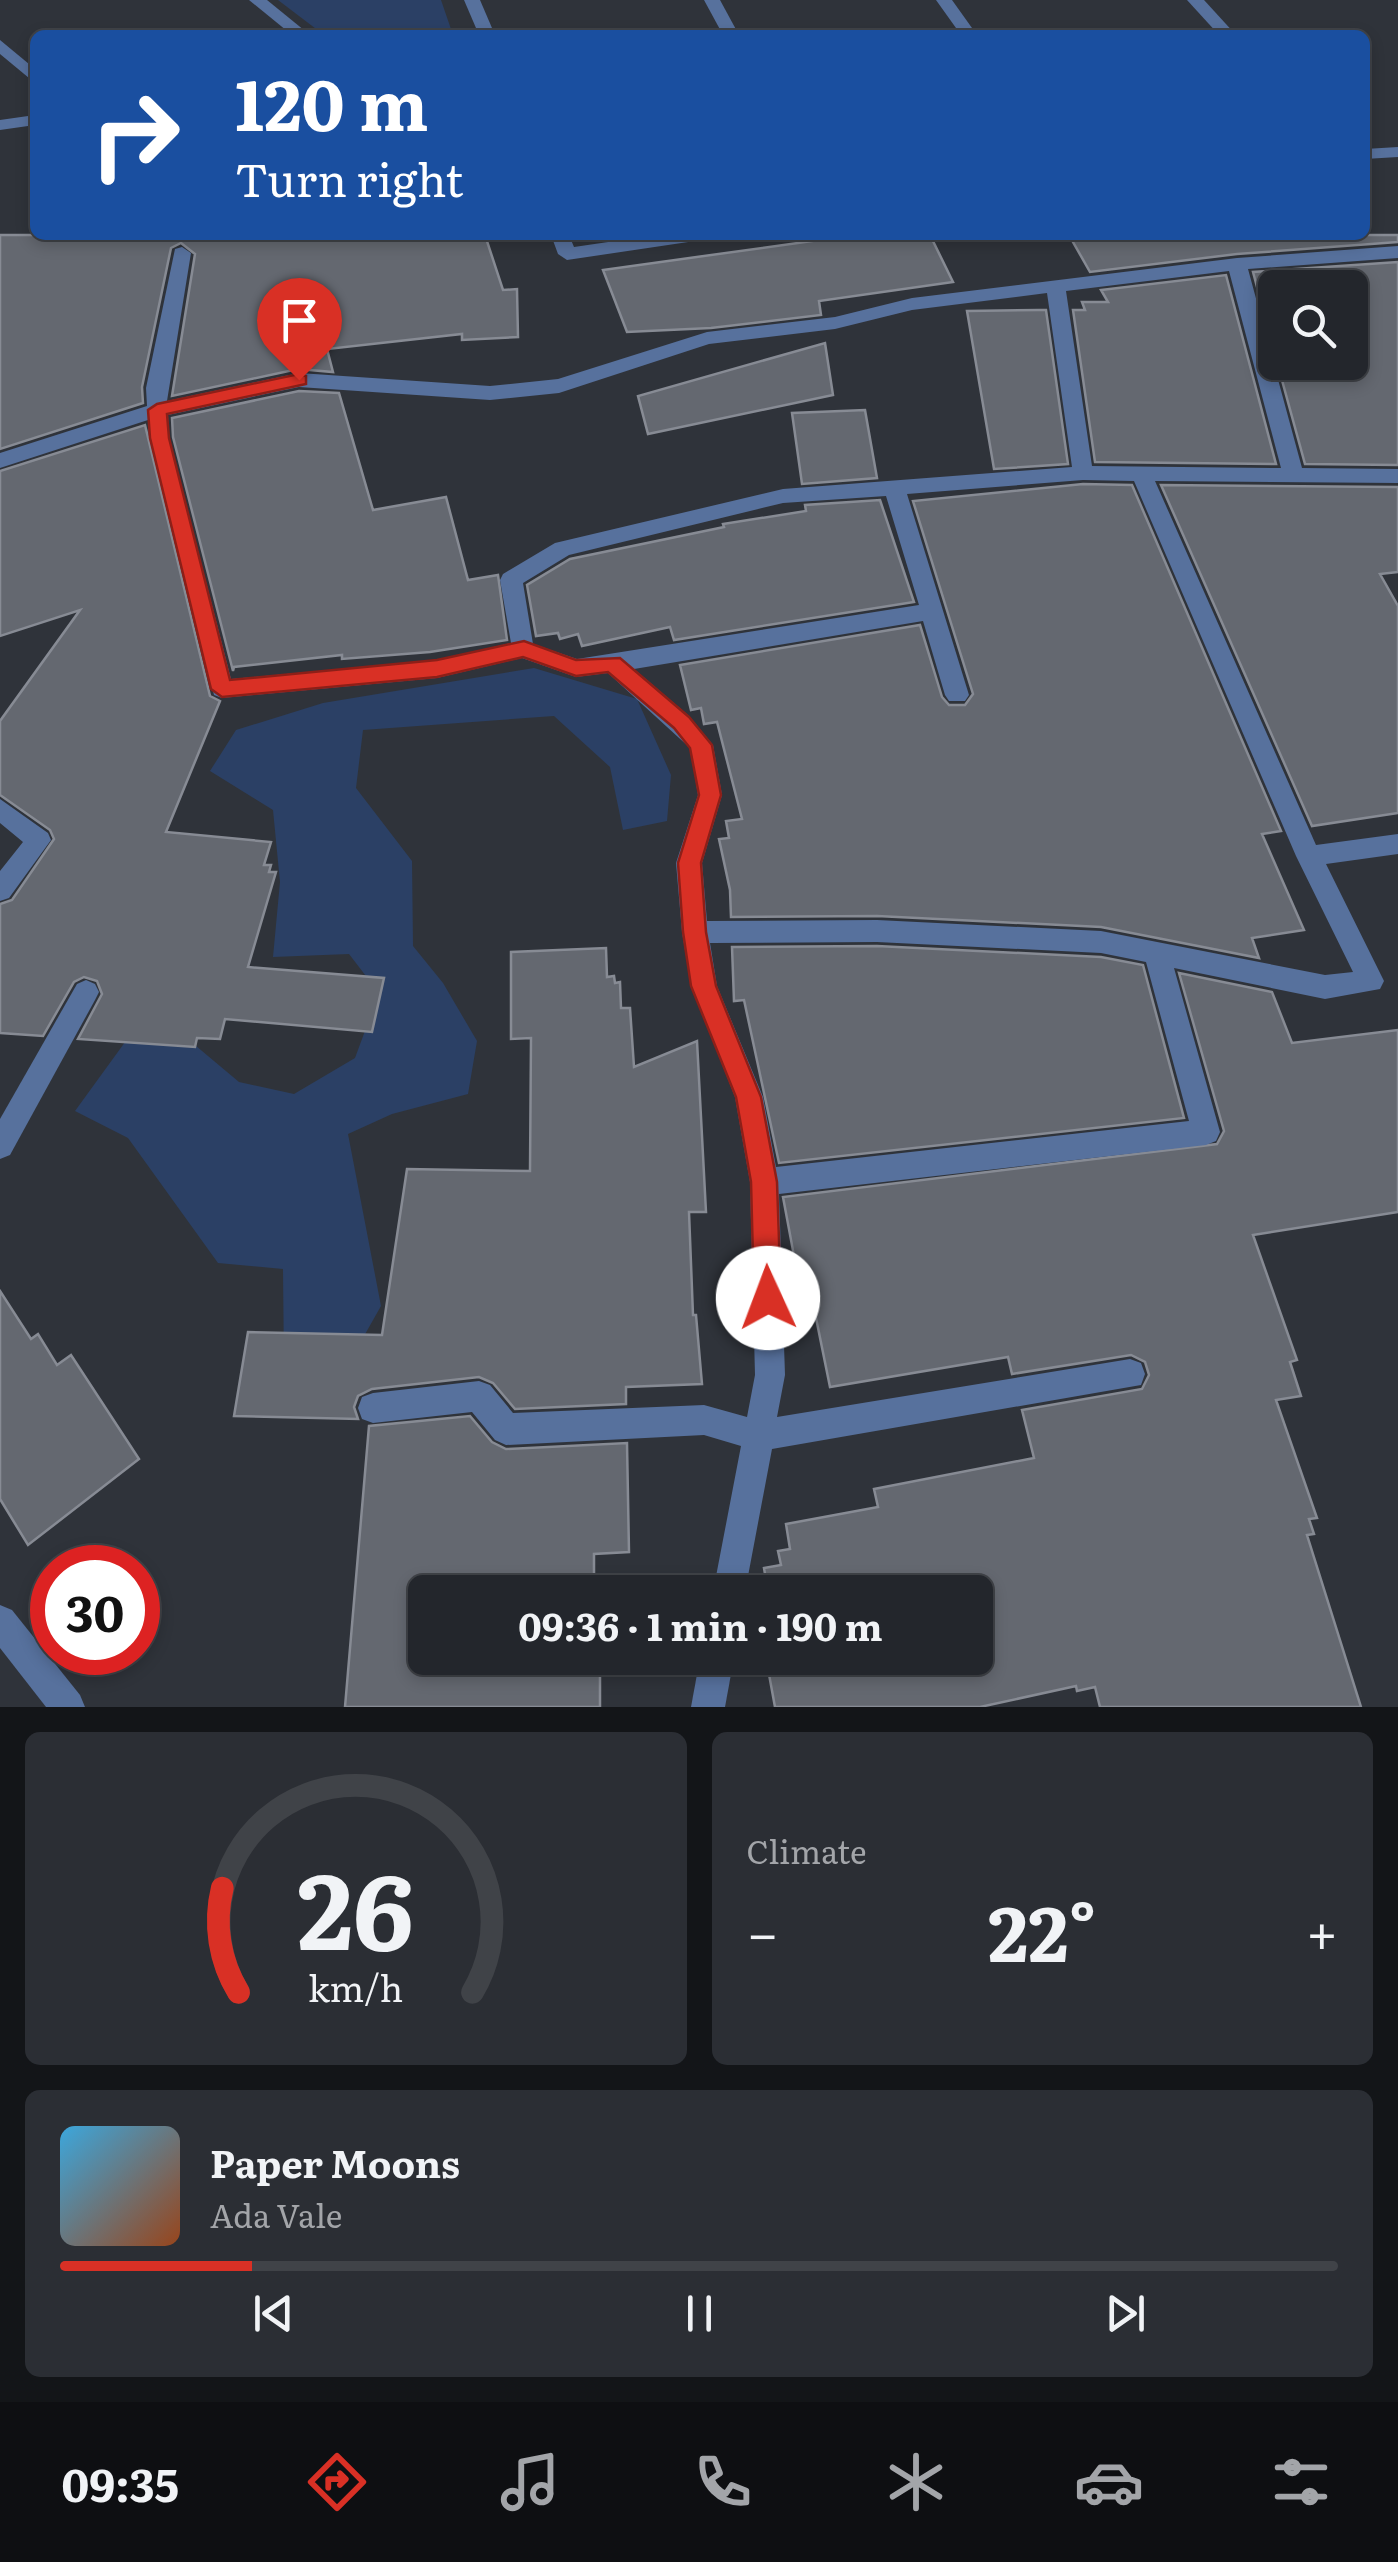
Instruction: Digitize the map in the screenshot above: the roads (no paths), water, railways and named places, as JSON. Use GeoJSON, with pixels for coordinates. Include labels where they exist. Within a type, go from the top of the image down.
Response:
{"type":"FeatureCollection","features":[{"type":"Feature","properties":{"kind":"street"},"geometry":{"type":"LineString","coordinates":[[257,0],[296,30]]}},
{"type":"Feature","properties":{"kind":"street"},"geometry":{"type":"LineString","coordinates":[[472,0],[485,30]]}},
{"type":"Feature","properties":{"kind":"street"},"geometry":{"type":"LineString","coordinates":[[712,0],[728,30]]}},
{"type":"Feature","properties":{"kind":"street"},"geometry":{"type":"LineString","coordinates":[[944,0],[965,30]]}},
{"type":"Feature","properties":{"kind":"street"},"geometry":{"type":"LineString","coordinates":[[1195,0],[1223,30]]}},
{"type":"Feature","properties":{"kind":"street"},"geometry":{"type":"LineString","coordinates":[[0,45],[30,73]]}},
{"type":"Feature","properties":{"kind":"street"},"geometry":{"type":"LineString","coordinates":[[0,124],[30,121]]}},
{"type":"Feature","properties":{"kind":"street"},"geometry":{"type":"LineString","coordinates":[[1370,154],[1398,152]]}},
{"type":"Feature","properties":{"kind":"street"},"geometry":{"type":"LineString","coordinates":[[562,240],[567,254],[661,240]]}},
{"type":"Feature","properties":{"kind":"street"},"geometry":{"type":"LineString","coordinates":[[0,461],[157,410],[299,380],[490,392],[559,386],[707,338],[835,323],[912,304],[1238,264],[1398,252]]}},
{"type":"Feature","properties":{"kind":"street"},"geometry":{"type":"LineString","coordinates":[[182,254],[156,388],[159,438],[222,689],[437,668],[524,649],[576,668],[929,612]]}},
{"type":"Feature","properties":{"kind":"street"},"geometry":{"type":"LineString","coordinates":[[1238,264],[1293,472]]}},
{"type":"Feature","properties":{"kind":"street"},"geometry":{"type":"LineString","coordinates":[[1056,286],[1084,473]]}},
{"type":"Feature","properties":{"kind":"street"},"geometry":{"type":"LineString","coordinates":[[524,649],[511,580],[563,549],[783,496],[1084,473],[1293,472],[1392,476],[1398,498]]}},
{"type":"Feature","properties":{"kind":"street"},"geometry":{"type":"LineString","coordinates":[[695,932],[877,931],[1102,942],[1325,987],[1371,981],[1309,856],[1141,473]]}},
{"type":"Feature","properties":{"kind":"street"},"geometry":{"type":"LineString","coordinates":[[894,490],[957,696]]}},
{"type":"Feature","properties":{"kind":"street"},"geometry":{"type":"LineString","coordinates":[[612,664],[682,722],[701,745],[710,795],[690,863],[695,932],[704,986],[748,1097],[764,1182],[770,1375],[732,1575]]}},
{"type":"Feature","properties":{"kind":"street"},"geometry":{"type":"LineString","coordinates":[[0,808],[39,840],[0,890]]}},
{"type":"Feature","properties":{"kind":"street"},"geometry":{"type":"LineString","coordinates":[[1309,856],[1398,844]]}},
{"type":"Feature","properties":{"kind":"street"},"geometry":{"type":"LineString","coordinates":[[764,1182],[1206,1132],[1157,953]]}},
{"type":"Feature","properties":{"kind":"street"},"geometry":{"type":"LineString","coordinates":[[0,1146],[86,992]]}},
{"type":"Feature","properties":{"kind":"street"},"geometry":{"type":"LineString","coordinates":[[374,1408],[479,1396],[506,1429],[704,1420],[758,1436],[1130,1374]]}},
{"type":"Feature","properties":{"kind":"street"},"geometry":{"type":"LineString","coordinates":[[0,1622],[68,1707]]}},
{"type":"Feature","properties":{"kind":"street"},"geometry":{"type":"LineString","coordinates":[[708,1707],[714,1675]]}}]}
